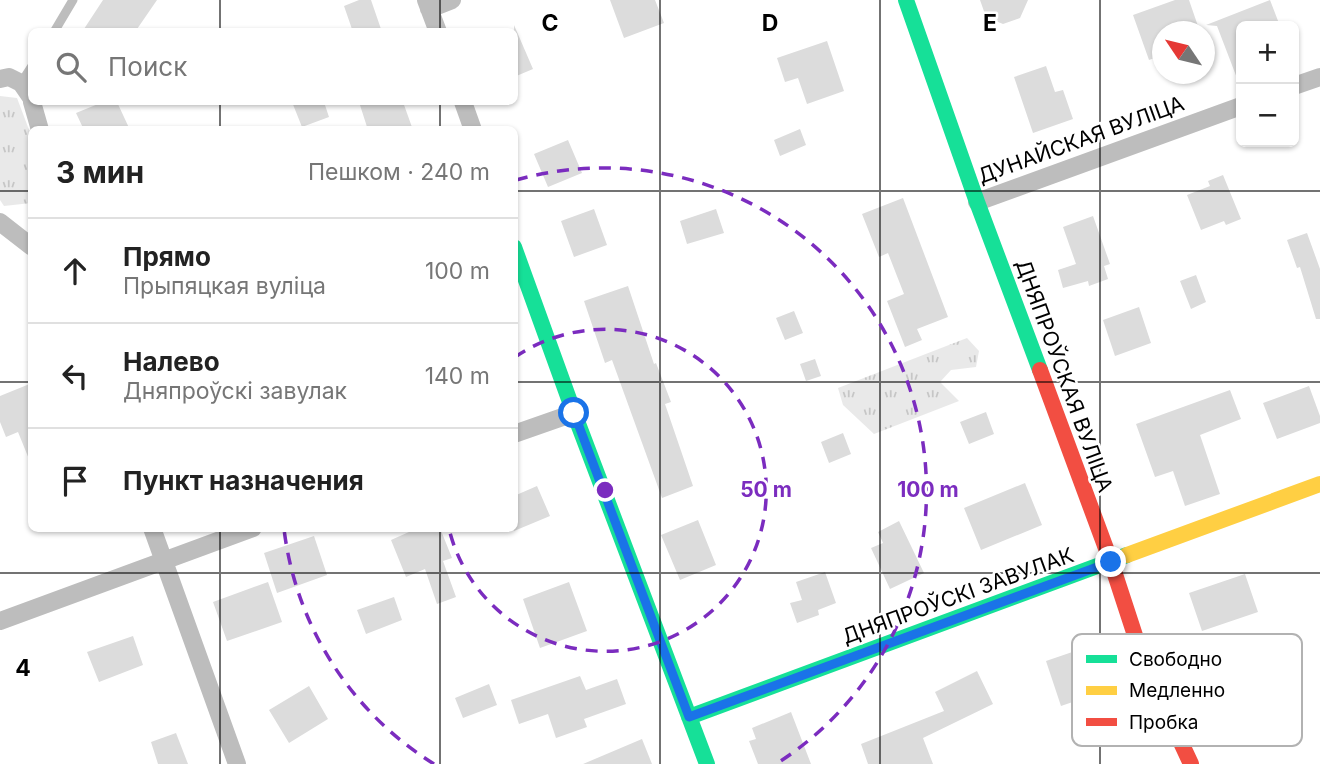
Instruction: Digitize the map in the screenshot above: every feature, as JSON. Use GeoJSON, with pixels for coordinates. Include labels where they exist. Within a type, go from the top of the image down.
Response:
{"type":"FeatureCollection","features":[{"type":"Feature","properties":{"kind":"street"},"geometry":{"type":"LineString","coordinates":[[437,28],[428,4],[452,0]]}},
{"type":"Feature","properties":{"kind":"street","name":"ДНЯПРОЎСКАЯ ВУЛІЦА"},"geometry":{"type":"LineString","coordinates":[[906,0],[977,202],[1111,562],[1135,634]]}},
{"type":"Feature","properties":{"kind":"street"},"geometry":{"type":"LineString","coordinates":[[0,79],[9,77],[21,83],[28,94]]}},
{"type":"Feature","properties":{"kind":"street"},"geometry":{"type":"LineString","coordinates":[[1299,84],[1320,77]]}},
{"type":"Feature","properties":{"kind":"street"},"geometry":{"type":"LineString","coordinates":[[33,105],[39,126]]}},
{"type":"Feature","properties":{"kind":"street"},"geometry":{"type":"LineString","coordinates":[[464,105],[472,126]]}},
{"type":"Feature","properties":{"kind":"street","name":"ДУНАЙСКАЯ ВУЛІЦА"},"geometry":{"type":"LineString","coordinates":[[977,202],[1236,108]]}},
{"type":"Feature","properties":{"kind":"street"},"geometry":{"type":"LineString","coordinates":[[0,222],[28,244]]}},
{"type":"Feature","properties":{"kind":"street"},"geometry":{"type":"LineString","coordinates":[[518,258],[706,764]]}},
{"type":"Feature","properties":{"kind":"street"},"geometry":{"type":"LineString","coordinates":[[518,433],[574,413]]}},
{"type":"Feature","properties":{"kind":"street","name":"ДНЯПРОЎСКІ ЗАВУЛАК"},"geometry":{"type":"LineString","coordinates":[[689,717],[1320,484]]}},
{"type":"Feature","properties":{"kind":"street"},"geometry":{"type":"LineString","coordinates":[[153,532],[237,764]]}},
{"type":"Feature","properties":{"kind":"street"},"geometry":{"type":"LineString","coordinates":[[0,621],[242,532]]}},
{"type":"Feature","properties":{"kind":"street","name":"ДНЯПРОЎСКАЯ ВУЛІЦА"},"geometry":{"type":"LineString","coordinates":[[1183,746],[1191,764]]}},
{"type":"Feature","properties":{"kind":"lane"},"geometry":{"type":"LineString","coordinates":[[56,28],[74,0]]}},
{"type":"Feature","properties":{"kind":"lane"},"geometry":{"type":"LineString","coordinates":[[21,83],[28,72]]}},
{"type":"Feature","properties":{"kind":"green space"},"geometry":{"type":"Polygon","coordinates":[[[0,96],[17,98],[28,127],[28,203],[4,206],[0,200],[0,96]]]}},
{"type":"Feature","properties":{"kind":"green space"},"geometry":{"type":"Polygon","coordinates":[[[967,338],[979,351],[976,367],[951,370],[940,382],[959,401],[874,434],[843,405],[838,388],[967,338]]]}},
{"type":"Feature","properties":{"kind":"building"},"geometry":{"type":"Polygon","coordinates":[[[103,0],[157,0],[138,28],[85,28],[103,0]]]}},
{"type":"Feature","properties":{"kind":"building"},"geometry":{"type":"Polygon","coordinates":[[[359,0],[371,0],[381,28],[352,28],[344,6],[359,0]]]}},
{"type":"Feature","properties":{"kind":"building"},"geometry":{"type":"Polygon","coordinates":[[[610,0],[655,0],[664,23],[624,38],[610,0]]]}},
{"type":"Feature","properties":{"kind":"building"},"geometry":{"type":"Polygon","coordinates":[[[980,0],[1028,0],[1020,18],[1003,24],[986,17],[980,0]]]}},
{"type":"Feature","properties":{"kind":"building"},"geometry":{"type":"Polygon","coordinates":[[[1175,0],[1189,0],[1196,21],[1152,21],[1152,59],[1149,60],[1133,15],[1175,0]]]}},
{"type":"Feature","properties":{"kind":"building"},"geometry":{"type":"Polygon","coordinates":[[[1270,0],[1278,21],[1236,21],[1236,76],[1215,21],[1270,0]]]}},
{"type":"Feature","properties":{"kind":"building"},"geometry":{"type":"Polygon","coordinates":[[[518,34],[533,69],[518,75],[518,34]]]}},
{"type":"Feature","properties":{"kind":"building"},"geometry":{"type":"Polygon","coordinates":[[[827,41],[844,91],[807,104],[798,78],[785,82],[777,58],[827,41]]]}},
{"type":"Feature","properties":{"kind":"building"},"geometry":{"type":"Polygon","coordinates":[[[1046,66],[1055,92],[1063,90],[1073,119],[1033,133],[1014,77],[1046,66]]]}},
{"type":"Feature","properties":{"kind":"building"},"geometry":{"type":"Polygon","coordinates":[[[96,105],[118,105],[128,126],[82,126],[76,113],[96,105]]]}},
{"type":"Feature","properties":{"kind":"building"},"geometry":{"type":"Polygon","coordinates":[[[293,105],[325,105],[329,117],[302,126],[293,105]]]}},
{"type":"Feature","properties":{"kind":"building"},"geometry":{"type":"Polygon","coordinates":[[[360,105],[404,105],[412,126],[367,126],[360,105]]]}},
{"type":"Feature","properties":{"kind":"building"},"geometry":{"type":"Polygon","coordinates":[[[800,129],[806,145],[780,156],[774,140],[800,129]]]}},
{"type":"Feature","properties":{"kind":"building"},"geometry":{"type":"Polygon","coordinates":[[[568,140],[582,173],[548,187],[534,154],[568,140]]]}},
{"type":"Feature","properties":{"kind":"building"},"geometry":{"type":"Polygon","coordinates":[[[1223,175],[1241,219],[1226,225],[1224,221],[1201,230],[1187,195],[1210,186],[1208,181],[1223,175]]]}},
{"type":"Feature","properties":{"kind":"building"},"geometry":{"type":"Polygon","coordinates":[[[903,198],[948,317],[917,329],[922,340],[905,347],[887,301],[904,294],[888,253],[879,257],[862,214],[903,198]]]}},
{"type":"Feature","properties":{"kind":"building"},"geometry":{"type":"Polygon","coordinates":[[[594,209],[607,245],[574,257],[561,221],[594,209]]]}},
{"type":"Feature","properties":{"kind":"building"},"geometry":{"type":"Polygon","coordinates":[[[716,209],[724,233],[687,244],[680,221],[716,209]]]}},
{"type":"Feature","properties":{"kind":"building"},"geometry":{"type":"Polygon","coordinates":[[[1093,216],[1110,264],[1104,266],[1108,279],[1089,286],[1088,281],[1063,288],[1058,270],[1076,264],[1063,227],[1093,216]]]}},
{"type":"Feature","properties":{"kind":"building"},"geometry":{"type":"Polygon","coordinates":[[[1307,233],[1320,269],[1320,319],[1316,319],[1300,267],[1297,268],[1287,240],[1307,233]]]}},
{"type":"Feature","properties":{"kind":"building"},"geometry":{"type":"Polygon","coordinates":[[[1196,275],[1206,302],[1191,309],[1180,281],[1196,275]]]}},
{"type":"Feature","properties":{"kind":"building"},"geometry":{"type":"Polygon","coordinates":[[[628,286],[654,364],[656,363],[671,402],[665,404],[693,486],[662,498],[612,360],[605,363],[584,301],[628,286]]]}},
{"type":"Feature","properties":{"kind":"building"},"geometry":{"type":"Polygon","coordinates":[[[1139,307],[1151,343],[1115,356],[1103,320],[1139,307]]]}},
{"type":"Feature","properties":{"kind":"building"},"geometry":{"type":"Polygon","coordinates":[[[794,311],[803,333],[785,340],[776,318],[794,311]]]}},
{"type":"Feature","properties":{"kind":"building"},"geometry":{"type":"Polygon","coordinates":[[[815,359],[821,376],[806,381],[800,364],[815,359]]]}},
{"type":"Feature","properties":{"kind":"building"},"geometry":{"type":"Polygon","coordinates":[[[28,385],[28,457],[18,432],[6,437],[0,422],[0,396],[28,385]]]}},
{"type":"Feature","properties":{"kind":"building"},"geometry":{"type":"Polygon","coordinates":[[[1309,386],[1320,423],[1277,439],[1263,403],[1309,386]]]}},
{"type":"Feature","properties":{"kind":"building"},"geometry":{"type":"Polygon","coordinates":[[[1230,390],[1241,419],[1200,435],[1220,494],[1185,506],[1173,471],[1155,477],[1136,424],[1230,390]]]}},
{"type":"Feature","properties":{"kind":"building"},"geometry":{"type":"Polygon","coordinates":[[[986,412],[994,434],[969,444],[960,422],[986,412]]]}},
{"type":"Feature","properties":{"kind":"building"},"geometry":{"type":"Polygon","coordinates":[[[843,433],[851,454],[829,463],[821,442],[843,433]]]}},
{"type":"Feature","properties":{"kind":"building"},"geometry":{"type":"Polygon","coordinates":[[[1025,483],[1042,525],[981,550],[964,508],[1025,483]]]}},
{"type":"Feature","properties":{"kind":"building"},"geometry":{"type":"Polygon","coordinates":[[[537,486],[550,516],[518,529],[518,494],[537,486]]]}},
{"type":"Feature","properties":{"kind":"building"},"geometry":{"type":"Polygon","coordinates":[[[698,520],[716,565],[680,580],[661,535],[698,520]]]}},
{"type":"Feature","properties":{"kind":"building"},"geometry":{"type":"Polygon","coordinates":[[[899,521],[924,573],[890,589],[871,548],[883,543],[878,532],[899,521]]]}},
{"type":"Feature","properties":{"kind":"building"},"geometry":{"type":"Polygon","coordinates":[[[409,532],[442,532],[452,558],[443,561],[456,597],[437,604],[425,569],[406,577],[391,540],[409,532]]]}},
{"type":"Feature","properties":{"kind":"building"},"geometry":{"type":"Polygon","coordinates":[[[314,536],[327,575],[277,593],[264,553],[314,536]]]}},
{"type":"Feature","properties":{"kind":"building"},"geometry":{"type":"Polygon","coordinates":[[[825,572],[836,603],[818,610],[819,615],[797,623],[790,603],[802,600],[796,582],[825,572]]]}},
{"type":"Feature","properties":{"kind":"building"},"geometry":{"type":"Polygon","coordinates":[[[1245,574],[1258,612],[1202,631],[1189,593],[1245,574]]]}},
{"type":"Feature","properties":{"kind":"building"},"geometry":{"type":"Polygon","coordinates":[[[268,582],[282,622],[227,641],[213,602],[268,582]]]}},
{"type":"Feature","properties":{"kind":"building"},"geometry":{"type":"Polygon","coordinates":[[[569,582],[587,631],[540,648],[523,599],[569,582]]]}},
{"type":"Feature","properties":{"kind":"building"},"geometry":{"type":"Polygon","coordinates":[[[394,597],[402,620],[366,634],[357,610],[394,597]]]}},
{"type":"Feature","properties":{"kind":"building"},"geometry":{"type":"Polygon","coordinates":[[[133,636],[143,665],[99,682],[87,652],[133,636]]]}},
{"type":"Feature","properties":{"kind":"building"},"geometry":{"type":"Polygon","coordinates":[[[1072,652],[1072,702],[1061,706],[1046,661],[1072,652]]]}},
{"type":"Feature","properties":{"kind":"building"},"geometry":{"type":"Polygon","coordinates":[[[977,671],[993,704],[923,738],[933,764],[868,764],[861,744],[944,711],[935,692],[977,671]]]}},
{"type":"Feature","properties":{"kind":"building"},"geometry":{"type":"Polygon","coordinates":[[[580,676],[586,690],[617,679],[626,704],[584,719],[587,727],[556,738],[548,714],[519,724],[511,700],[580,676]]]}},
{"type":"Feature","properties":{"kind":"building"},"geometry":{"type":"Polygon","coordinates":[[[489,684],[497,705],[463,718],[455,698],[489,684]]]}},
{"type":"Feature","properties":{"kind":"building"},"geometry":{"type":"Polygon","coordinates":[[[309,686],[328,719],[289,743],[269,710],[309,686]]]}},
{"type":"Feature","properties":{"kind":"building"},"geometry":{"type":"Polygon","coordinates":[[[791,712],[811,764],[758,764],[749,741],[756,739],[752,728],[791,712]]]}},
{"type":"Feature","properties":{"kind":"building"},"geometry":{"type":"Polygon","coordinates":[[[176,733],[188,764],[158,764],[151,742],[176,733]]]}},
{"type":"Feature","properties":{"kind":"building"},"geometry":{"type":"Polygon","coordinates":[[[642,739],[652,764],[583,764],[642,739]]]}},
{"type":"Feature","properties":{"kind":"traffic: fast"},"geometry":{"type":"LineString","coordinates":[[906,0],[1040,370]]}},
{"type":"Feature","properties":{"kind":"traffic: fast"},"geometry":{"type":"LineString","coordinates":[[518,258],[707,764]]}},
{"type":"Feature","properties":{"kind":"traffic: fast"},"geometry":{"type":"LineString","coordinates":[[689,717],[1127,555]]}},
{"type":"Feature","properties":{"kind":"traffic: slow"},"geometry":{"type":"LineString","coordinates":[[1127,555],[1320,484]]}},
{"type":"Feature","properties":{"kind":"traffic: jam"},"geometry":{"type":"LineString","coordinates":[[1040,370],[1111,562],[1135,634]]}},
{"type":"Feature","properties":{"kind":"traffic: jam"},"geometry":{"type":"LineString","coordinates":[[1183,746],[1191,764]]}},
{"type":"Feature","properties":{"kind":"route"},"geometry":{"type":"LineString","coordinates":[[574,413],[689,717],[1111,562]]}}]}
